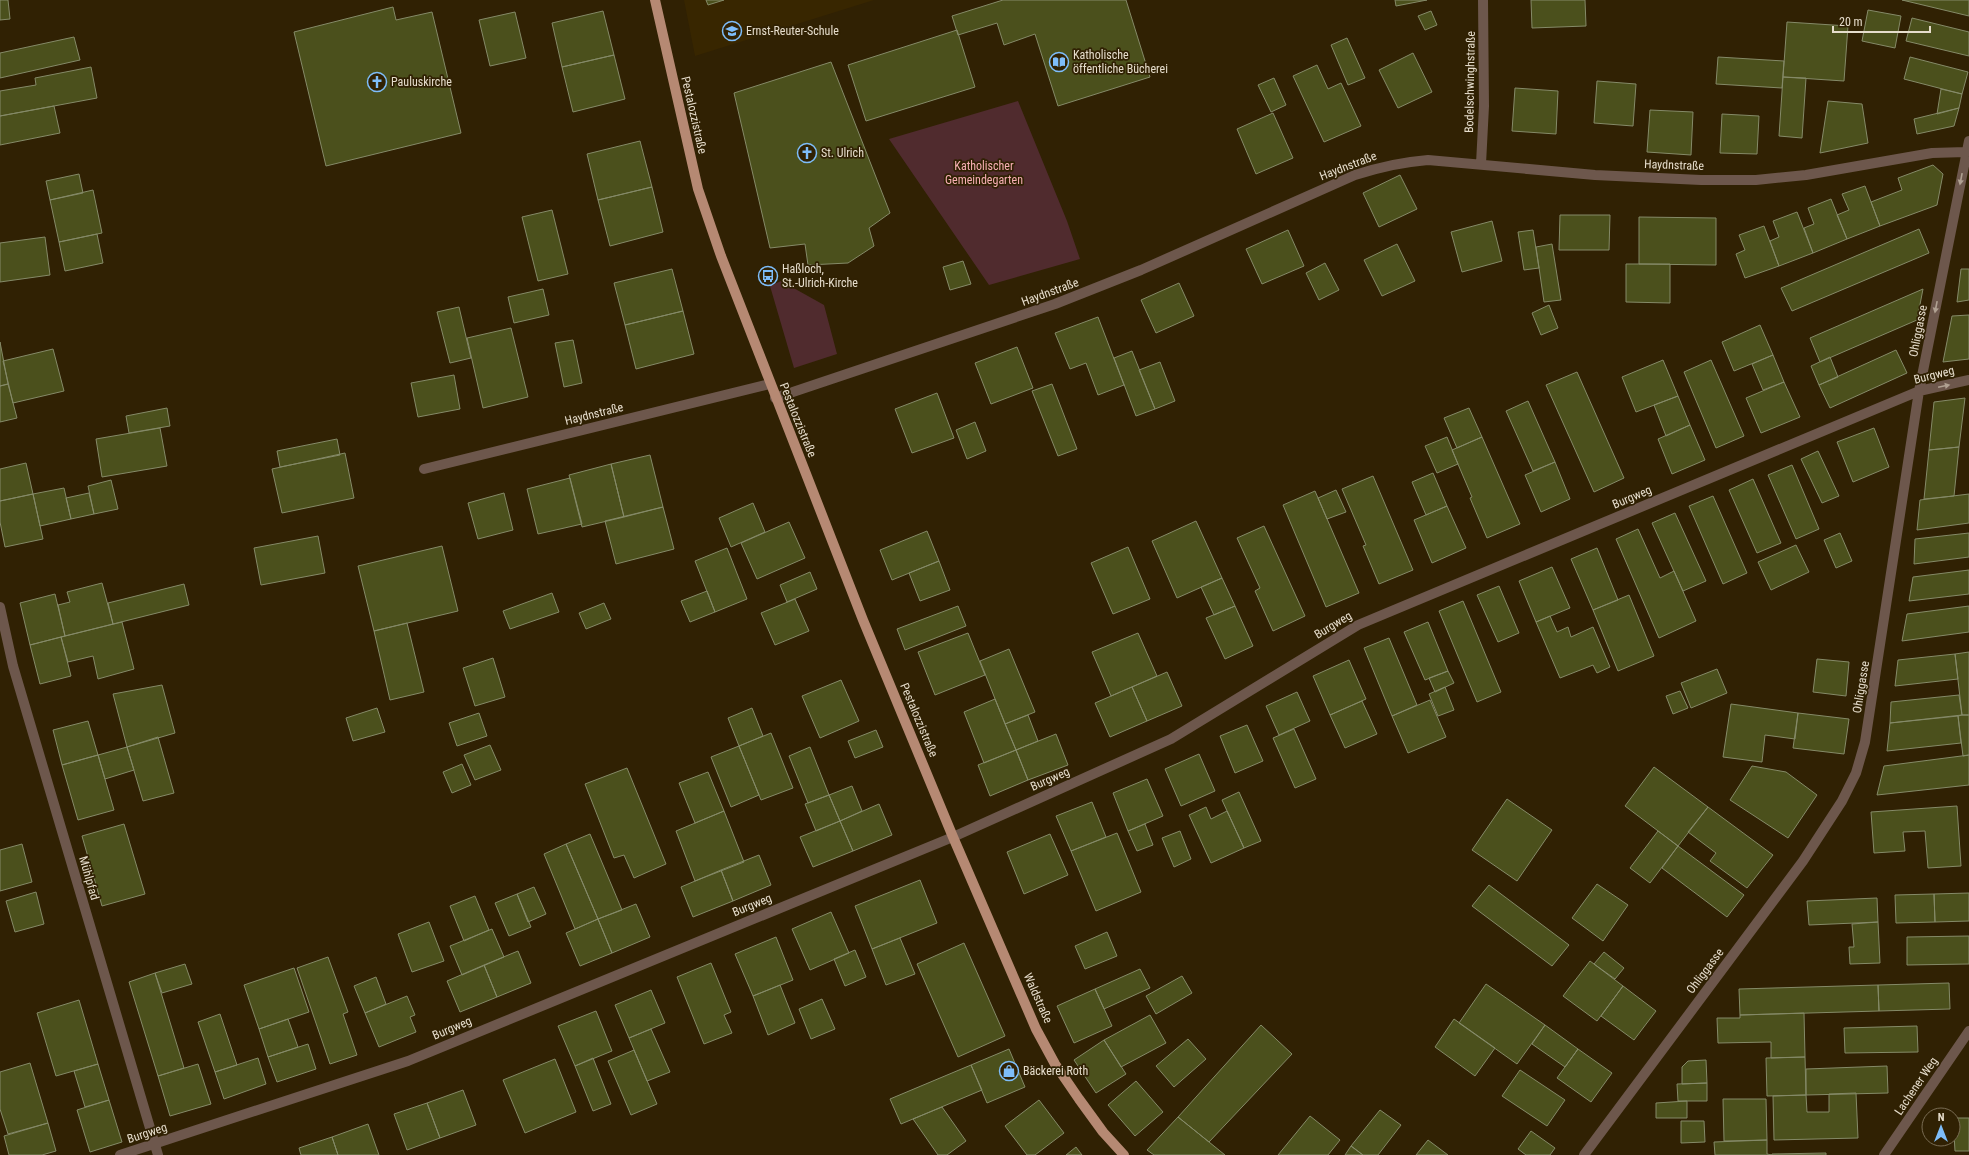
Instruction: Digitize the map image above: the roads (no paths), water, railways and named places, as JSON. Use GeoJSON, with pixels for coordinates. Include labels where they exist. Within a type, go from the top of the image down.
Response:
{"type":"FeatureCollection","features":[{"type":"Feature","properties":{"kind":"main road","name":"Pestalozzistraße"},"geometry":{"type":"LineString","coordinates":[[655,0],[698,189],[721,256],[775,398],[863,620],[954,837]]}},
{"type":"Feature","properties":{"kind":"main road","name":"Waldstraße"},"geometry":{"type":"LineString","coordinates":[[954,837],[1036,1029],[1055,1064],[1103,1132],[1124,1155]]}},
{"type":"Feature","properties":{"kind":"street","name":"Bodelschwinghstraße"},"geometry":{"type":"LineString","coordinates":[[1481,164],[1484,106],[1483,0]]}},
{"type":"Feature","properties":{"kind":"street","name":"Ohliggasse"},"geometry":{"type":"LineString","coordinates":[[1584,1155],[1803,861],[1842,801],[1856,773],[1865,742],[1919,391],[1969,141]]}},
{"type":"Feature","properties":{"kind":"street","name":"Haydnstraße"},"geometry":{"type":"LineString","coordinates":[[775,398],[1055,304],[1141,270],[1355,175],[1406,161],[1428,160],[1595,175],[1701,180],[1756,180],[1806,175],[1932,153],[1966,152]]}},
{"type":"Feature","properties":{"kind":"street","name":"Burgweg"},"geometry":{"type":"LineString","coordinates":[[120,1155],[408,1061],[954,837],[1171,739],[1358,625],[1919,391],[1969,380]]}},
{"type":"Feature","properties":{"kind":"street","name":"Haydnstraße"},"geometry":{"type":"LineString","coordinates":[[424,469],[770,384]]}},
{"type":"Feature","properties":{"kind":"street","name":"Mühlpfad"},"geometry":{"type":"LineString","coordinates":[[0,607],[13,666],[158,1155]]}},
{"type":"Feature","properties":{"kind":"street","name":"Lachener Weg"},"geometry":{"type":"LineString","coordinates":[[1884,1155],[1969,1031]]}},
{"type":"Feature","properties":{"kind":"place","name":"Ernst-Reuter-Schule"},"geometry":{"type":"Point","coordinates":[732,31]}},
{"type":"Feature","properties":{"kind":"place","name":"Katholische öffentliche Bücherei"},"geometry":{"type":"Point","coordinates":[1059,62]}},
{"type":"Feature","properties":{"kind":"place","name":"Pauluskirche"},"geometry":{"type":"Point","coordinates":[377,82]}},
{"type":"Feature","properties":{"kind":"place","name":"St. Ulrich"},"geometry":{"type":"Point","coordinates":[807,153]}},
{"type":"Feature","properties":{"kind":"place","name":"Haßloch, St.-Ulrich-Kirche"},"geometry":{"type":"Point","coordinates":[768,276]}},
{"type":"Feature","properties":{"kind":"place","name":"Bäckerei Roth"},"geometry":{"type":"Point","coordinates":[1009,1071]}},
{"type":"Feature","properties":{"kind":"park label","name":"Katholischer Gemeindegarten"},"geometry":{"type":"Point","coordinates":[984,173]}}]}
